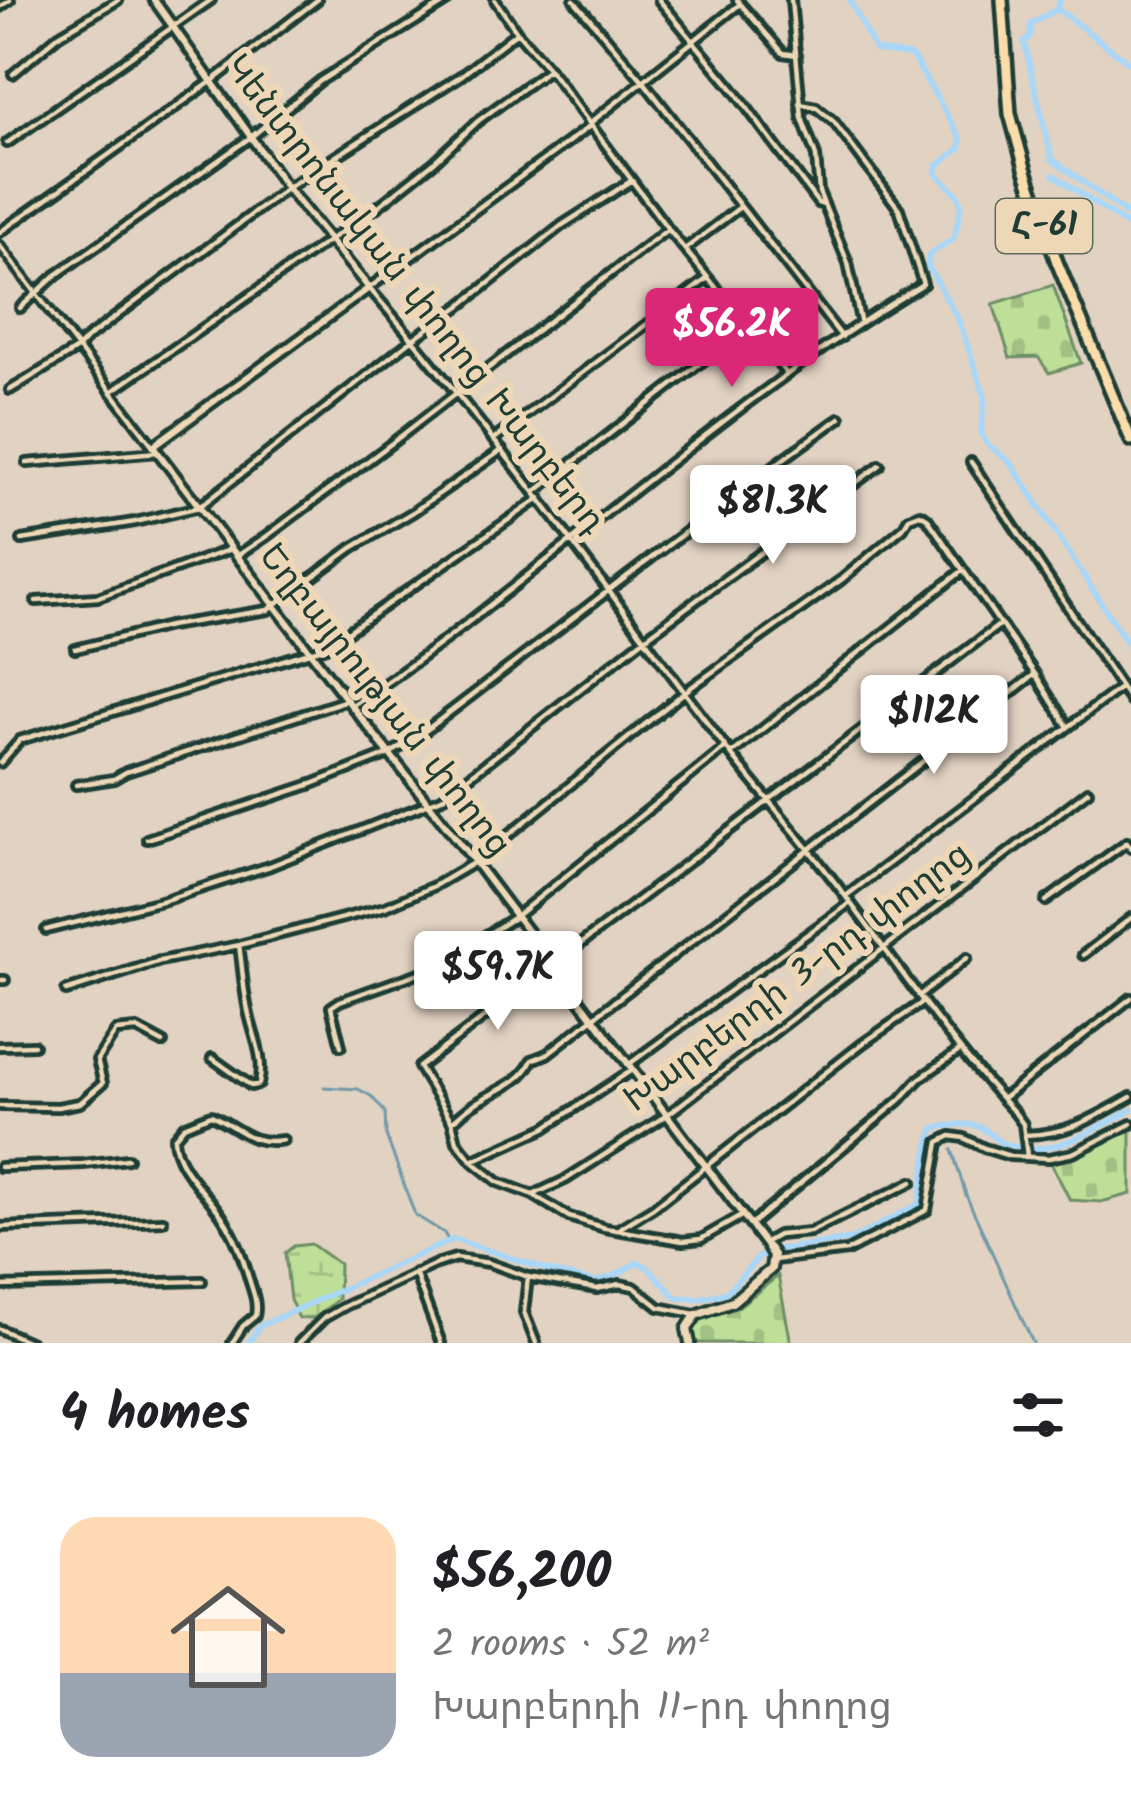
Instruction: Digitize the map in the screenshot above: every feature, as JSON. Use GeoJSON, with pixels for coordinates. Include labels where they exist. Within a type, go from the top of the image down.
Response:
{"type":"FeatureCollection","features":[{"type":"Feature","properties":{"kind":"main road","name":"Հ-61"},"geometry":{"type":"LineString","coordinates":[[1002,0],[1010,114],[1024,168],[1070,297],[1131,440]]}},
{"type":"Feature","properties":{"kind":"main road"},"geometry":{"type":"LineString","coordinates":[[689,1343],[687,1329],[696,1315],[732,1302],[771,1269],[770,1251]]}},
{"type":"Feature","properties":{"kind":"street"},"geometry":{"type":"LineString","coordinates":[[0,7],[10,0]]}},
{"type":"Feature","properties":{"kind":"street"},"geometry":{"type":"LineString","coordinates":[[14,74],[58,35],[118,0]]}},
{"type":"Feature","properties":{"kind":"street","name":"Կենտրոնական փողոց Խարբերդ"},"geometry":{"type":"LineString","coordinates":[[154,0],[287,188],[502,450],[959,1051],[1024,1124],[1025,1135]]}},
{"type":"Feature","properties":{"kind":"street"},"geometry":{"type":"LineString","coordinates":[[7,143],[211,0]]}},
{"type":"Feature","properties":{"kind":"street"},"geometry":{"type":"LineString","coordinates":[[0,232],[317,0]]}},
{"type":"Feature","properties":{"kind":"street"},"geometry":{"type":"LineString","coordinates":[[20,308],[35,292],[320,81],[449,0]]}},
{"type":"Feature","properties":{"kind":"street"},"geometry":{"type":"LineString","coordinates":[[495,0],[668,229],[786,374]]}},
{"type":"Feature","properties":{"kind":"street"},"geometry":{"type":"LineString","coordinates":[[574,0],[644,82],[842,337]]}},
{"type":"Feature","properties":{"kind":"street"},"geometry":{"type":"LineString","coordinates":[[658,0],[824,205]]}},
{"type":"Feature","properties":{"kind":"street"},"geometry":{"type":"LineString","coordinates":[[791,0],[800,104],[816,155],[819,192],[848,263],[861,322]]}},
{"type":"Feature","properties":{"kind":"street"},"geometry":{"type":"LineString","coordinates":[[27,463],[156,449],[590,127],[739,2],[783,53],[797,56]]}},
{"type":"Feature","properties":{"kind":"street"},"geometry":{"type":"LineString","coordinates":[[10,390],[77,349],[287,188],[462,75],[517,32]]}},
{"type":"Feature","properties":{"kind":"street"},"geometry":{"type":"LineString","coordinates":[[111,392],[380,205],[478,121],[548,69]]}},
{"type":"Feature","properties":{"kind":"street"},"geometry":{"type":"LineString","coordinates":[[76,784],[114,779],[349,703],[463,626],[786,374],[923,284],[899,209],[834,122],[816,107],[800,104]]}},
{"type":"Feature","properties":{"kind":"street"},"geometry":{"type":"LineString","coordinates":[[22,540],[199,507],[561,226],[632,181]]}},
{"type":"Feature","properties":{"kind":"street"},"geometry":{"type":"LineString","coordinates":[[685,249],[740,207]]}},
{"type":"Feature","properties":{"kind":"street"},"geometry":{"type":"LineString","coordinates":[[36,601],[98,597],[268,536],[668,229]]}},
{"type":"Feature","properties":{"kind":"street","name":"Եղբայրության փողոց"},"geometry":{"type":"LineString","coordinates":[[0,246],[770,1251]]}},
{"type":"Feature","properties":{"kind":"street"},"geometry":{"type":"LineString","coordinates":[[494,440],[708,278]]}},
{"type":"Feature","properties":{"kind":"street"},"geometry":{"type":"LineString","coordinates":[[0,764],[20,740],[326,647],[537,495],[748,325]]}},
{"type":"Feature","properties":{"kind":"street"},"geometry":{"type":"LineString","coordinates":[[147,838],[313,784],[416,738],[840,418]]}},
{"type":"Feature","properties":{"kind":"street"},"geometry":{"type":"LineString","coordinates":[[75,649],[275,607],[352,548],[502,450]]}},
{"type":"Feature","properties":{"kind":"street"},"geometry":{"type":"LineString","coordinates":[[971,462],[1131,702]]}},
{"type":"Feature","properties":{"kind":"street"},"geometry":{"type":"LineString","coordinates":[[46,930],[165,900],[270,866],[442,798],[645,638],[880,465]]}},
{"type":"Feature","properties":{"kind":"street"},"geometry":{"type":"LineString","coordinates":[[66,991],[160,961],[385,908],[434,886],[475,862],[686,691],[841,580],[909,518],[920,514],[1068,727]]}},
{"type":"Feature","properties":{"kind":"street"},"geometry":{"type":"LineString","coordinates":[[731,754],[963,571]]}},
{"type":"Feature","properties":{"kind":"street"},"geometry":{"type":"LineString","coordinates":[[742,1215],[701,1239],[683,1241],[569,1217],[498,1182],[472,1161],[457,1142],[452,1122],[419,1067],[999,625]]}},
{"type":"Feature","properties":{"kind":"street"},"geometry":{"type":"LineString","coordinates":[[452,1122],[472,1104],[514,1080],[532,1060],[547,1054],[1035,674]]}},
{"type":"Feature","properties":{"kind":"street"},"geometry":{"type":"LineString","coordinates":[[472,1161],[545,1128],[630,1068],[1121,687]]}},
{"type":"Feature","properties":{"kind":"street"},"geometry":{"type":"LineString","coordinates":[[341,1046],[331,1007],[340,1000],[436,967],[515,917],[726,747]]}},
{"type":"Feature","properties":{"kind":"street","name":"Խարբերդի 3-րդ փողոց"},"geometry":{"type":"LineString","coordinates":[[532,1195],[565,1180],[667,1115],[1088,791]]}},
{"type":"Feature","properties":{"kind":"street"},"geometry":{"type":"LineString","coordinates":[[1046,901],[1129,845]]}},
{"type":"Feature","properties":{"kind":"street"},"geometry":{"type":"LineString","coordinates":[[1083,955],[1131,918]]}},
{"type":"Feature","properties":{"kind":"street"},"geometry":{"type":"LineString","coordinates":[[212,1058],[251,1087],[259,1084],[261,1056],[251,1027],[239,945]]}},
{"type":"Feature","properties":{"kind":"street"},"geometry":{"type":"LineString","coordinates":[[618,1230],[653,1208],[967,958]]}},
{"type":"Feature","properties":{"kind":"street"},"geometry":{"type":"LineString","coordinates":[[1002,1099],[1131,998]]}},
{"type":"Feature","properties":{"kind":"street"},"geometry":{"type":"LineString","coordinates":[[0,1106],[58,1108],[80,1103],[103,1083],[97,1060],[116,1030],[137,1029],[163,1043]]}},
{"type":"Feature","properties":{"kind":"street"},"geometry":{"type":"LineString","coordinates":[[0,1046],[34,1045]]}},
{"type":"Feature","properties":{"kind":"street"},"geometry":{"type":"LineString","coordinates":[[750,1225],[919,1079],[959,1051]]}},
{"type":"Feature","properties":{"kind":"street"},"geometry":{"type":"LineString","coordinates":[[1027,1156],[1025,1135],[1077,1127],[1131,1096]]}},
{"type":"Feature","properties":{"kind":"street"},"geometry":{"type":"LineString","coordinates":[[232,1343],[257,1307],[244,1260],[222,1216],[182,1162],[173,1141],[184,1126],[211,1115],[253,1140],[283,1140]]}},
{"type":"Feature","properties":{"kind":"street"},"geometry":{"type":"LineString","coordinates":[[912,1182],[810,1232],[778,1235],[770,1251],[847,1251],[927,1210],[939,1142],[952,1136],[1010,1156],[1048,1158],[1073,1153],[1131,1124]]}},
{"type":"Feature","properties":{"kind":"street"},"geometry":{"type":"LineString","coordinates":[[0,1167],[128,1159]]}},
{"type":"Feature","properties":{"kind":"street"},"geometry":{"type":"LineString","coordinates":[[0,1228],[164,1221]]}},
{"type":"Feature","properties":{"kind":"street"},"geometry":{"type":"LineString","coordinates":[[299,1343],[324,1318],[387,1284],[456,1258],[598,1289],[620,1284],[634,1287],[659,1307],[696,1315]]}},
{"type":"Feature","properties":{"kind":"street"},"geometry":{"type":"LineString","coordinates":[[416,1273],[441,1343]]}},
{"type":"Feature","properties":{"kind":"street"},"geometry":{"type":"LineString","coordinates":[[528,1276],[524,1312],[536,1343]]}},
{"type":"Feature","properties":{"kind":"street"},"geometry":{"type":"LineString","coordinates":[[0,1286],[202,1281]]}},
{"type":"Feature","properties":{"kind":"street"},"geometry":{"type":"LineString","coordinates":[[0,1329],[31,1343]]}},
{"type":"Feature","properties":{"kind":"green space"},"geometry":{"type":"Polygon","coordinates":[[[1053,285],[1081,363],[1049,373],[1038,357],[1010,358],[993,304],[1053,285]]]}},
{"type":"Feature","properties":{"kind":"green space"},"geometry":{"type":"Polygon","coordinates":[[[1131,1125],[1131,1194],[1101,1202],[1070,1200],[1050,1161],[1131,1125]]]}},
{"type":"Feature","properties":{"kind":"green space"},"geometry":{"type":"Polygon","coordinates":[[[311,1244],[339,1264],[338,1299],[315,1318],[299,1318],[290,1300],[285,1253],[294,1246],[311,1244]]]}},
{"type":"Feature","properties":{"kind":"green space"},"geometry":{"type":"Polygon","coordinates":[[[778,1276],[791,1343],[687,1343],[690,1321],[738,1307],[778,1276]]]}},
{"type":"Feature","properties":{"kind":"waterway"},"geometry":{"type":"LineString","coordinates":[[850,0],[875,50],[914,59],[961,139],[960,148],[937,166],[936,173],[958,195],[961,207],[954,238],[929,255],[928,266],[959,321],[985,397],[981,433],[1011,463],[1131,649]]}},
{"type":"Feature","properties":{"kind":"waterway"},"geometry":{"type":"LineString","coordinates":[[1060,0],[1057,9],[1031,24],[1024,42],[1052,159],[1131,217]]}},
{"type":"Feature","properties":{"kind":"waterway"},"geometry":{"type":"LineString","coordinates":[[1057,9],[1131,64]]}},
{"type":"Feature","properties":{"kind":"waterway"},"geometry":{"type":"LineString","coordinates":[[1054,175],[1131,228]]}},
{"type":"Feature","properties":{"kind":"waterway"},"geometry":{"type":"LineString","coordinates":[[324,1087],[358,1089],[385,1112],[386,1135],[415,1215],[444,1233],[449,1242]]}},
{"type":"Feature","properties":{"kind":"waterway"},"geometry":{"type":"LineString","coordinates":[[248,1343],[260,1326],[454,1239],[595,1282],[638,1262],[677,1298],[726,1293],[759,1257],[774,1250],[853,1239],[919,1204],[934,1128],[971,1125],[1005,1144],[1039,1148],[1086,1134],[1131,1110]]}},
{"type":"Feature","properties":{"kind":"waterway"},"geometry":{"type":"LineString","coordinates":[[952,1150],[966,1195],[1033,1343]]}}]}
